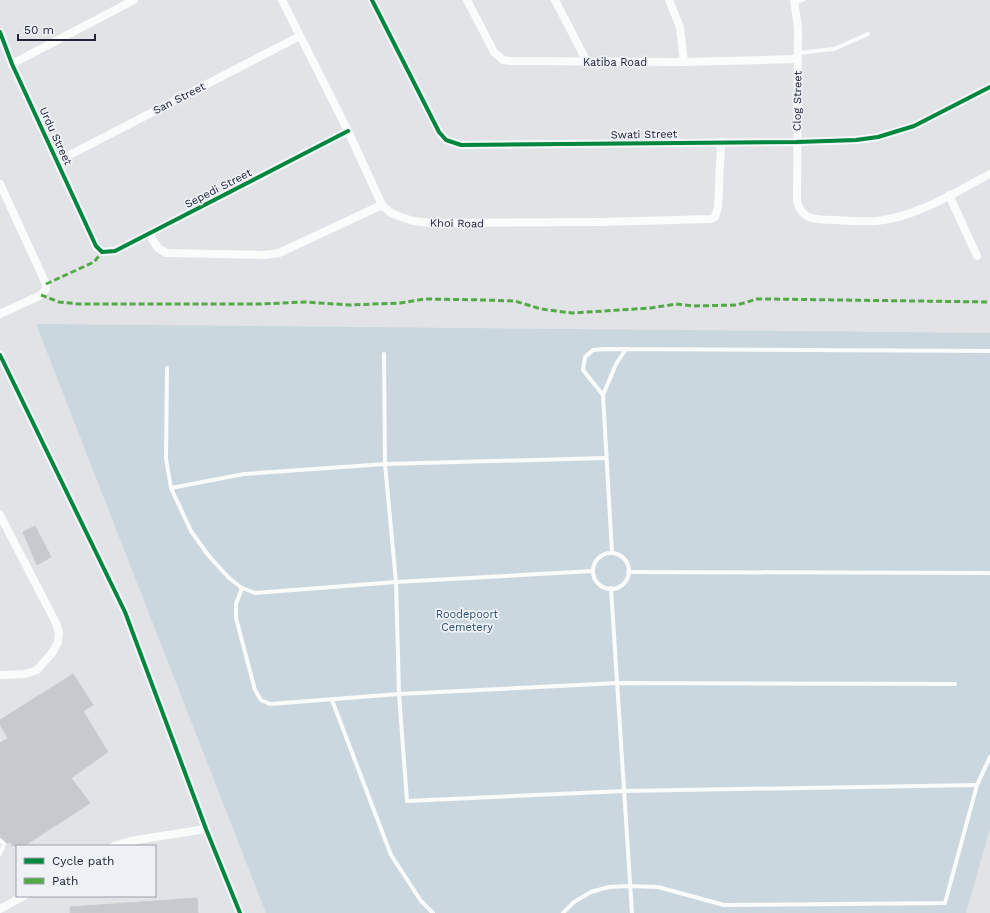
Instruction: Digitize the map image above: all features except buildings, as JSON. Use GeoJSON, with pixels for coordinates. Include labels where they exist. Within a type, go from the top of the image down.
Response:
{"type":"FeatureCollection","features":[{"type":"Feature","properties":{"kind":"street"},"geometry":{"type":"LineString","coordinates":[[12,64],[134,0]]}},
{"type":"Feature","properties":{"kind":"street"},"geometry":{"type":"LineString","coordinates":[[149,234],[158,248],[166,253],[265,255],[290,249],[382,205],[348,131],[282,0]]}},
{"type":"Feature","properties":{"kind":"street","name":"Swati Street"},"geometry":{"type":"LineString","coordinates":[[372,0],[439,132],[450,142],[465,146],[856,140],[899,132],[926,120],[990,87]]}},
{"type":"Feature","properties":{"kind":"street","name":"Katiba Road"},"geometry":{"type":"LineString","coordinates":[[467,0],[494,52],[503,60],[521,62],[684,62],[798,56]]}},
{"type":"Feature","properties":{"kind":"street"},"geometry":{"type":"LineString","coordinates":[[555,0],[587,62]]}},
{"type":"Feature","properties":{"kind":"street"},"geometry":{"type":"LineString","coordinates":[[669,0],[680,27],[684,62]]}},
{"type":"Feature","properties":{"kind":"street","name":"Clog Street"},"geometry":{"type":"LineString","coordinates":[[797,1],[797,202],[800,211],[810,218],[865,222],[896,217],[949,196]]}},
{"type":"Feature","properties":{"kind":"street","name":"Urdu Street"},"geometry":{"type":"LineString","coordinates":[[0,32],[12,64],[96,246]]}},
{"type":"Feature","properties":{"kind":"street","name":"San Street"},"geometry":{"type":"LineString","coordinates":[[58,161],[300,36]]}},
{"type":"Feature","properties":{"kind":"street","name":"Sepedi Street"},"geometry":{"type":"LineString","coordinates":[[96,246],[102,252],[115,251],[348,131]]}},
{"type":"Feature","properties":{"kind":"street","name":"Khoi Road"},"geometry":{"type":"LineString","coordinates":[[382,205],[392,213],[401,217],[413,221],[431,223],[593,222],[711,219],[715,217],[718,207],[721,142]]}},
{"type":"Feature","properties":{"kind":"street"},"geometry":{"type":"LineString","coordinates":[[977,256],[949,196],[990,174]]}},
{"type":"Feature","properties":{"kind":"street"},"geometry":{"type":"LineString","coordinates":[[0,184],[46,284],[46,289],[42,295],[0,314]]}},
{"type":"Feature","properties":{"kind":"street"},"geometry":{"type":"LineString","coordinates":[[0,355],[125,612],[206,829],[240,913]]}},
{"type":"Feature","properties":{"kind":"street"},"geometry":{"type":"LineString","coordinates":[[0,515],[56,623],[59,636],[58,642],[52,653],[37,670],[25,674],[0,675]]}},
{"type":"Feature","properties":{"kind":"street"},"geometry":{"type":"LineString","coordinates":[[118,845],[206,829]]}},
{"type":"Feature","properties":{"kind":"street"},"geometry":{"type":"LineString","coordinates":[[0,910],[22,897]]}},
{"type":"Feature","properties":{"kind":"lane"},"geometry":{"type":"LineString","coordinates":[[798,56],[834,49],[868,34]]}},
{"type":"Feature","properties":{"kind":"lane"},"geometry":{"type":"LineString","coordinates":[[612,553],[605,458],[603,395],[616,364],[626,349]]}},
{"type":"Feature","properties":{"kind":"lane"},"geometry":{"type":"LineString","coordinates":[[603,395],[583,370],[585,357],[593,350],[990,350]]}},
{"type":"Feature","properties":{"kind":"lane"},"geometry":{"type":"LineString","coordinates":[[384,354],[384,464],[396,582],[399,694],[407,801],[624,791],[977,785]]}},
{"type":"Feature","properties":{"kind":"lane"},"geometry":{"type":"LineString","coordinates":[[167,368],[166,459],[171,488],[191,531],[220,568],[242,588],[254,593],[396,582],[593,571]]}},
{"type":"Feature","properties":{"kind":"lane"},"geometry":{"type":"LineString","coordinates":[[171,488],[244,474],[384,464],[605,458]]}},
{"type":"Feature","properties":{"kind":"lane"},"geometry":{"type":"LineString","coordinates":[[612,553],[622,557],[628,566],[625,582],[611,588],[601,585],[594,577],[593,571],[597,560],[606,554],[612,553]]}},
{"type":"Feature","properties":{"kind":"lane"},"geometry":{"type":"LineString","coordinates":[[628,572],[990,572]]}},
{"type":"Feature","properties":{"kind":"lane"},"geometry":{"type":"LineString","coordinates":[[242,588],[236,604],[236,618],[255,690],[261,700],[270,704],[399,694],[618,683],[955,684]]}},
{"type":"Feature","properties":{"kind":"lane"},"geometry":{"type":"LineString","coordinates":[[611,588],[632,913]]}},
{"type":"Feature","properties":{"kind":"lane"},"geometry":{"type":"LineString","coordinates":[[332,700],[391,855],[421,901],[433,913]]}},
{"type":"Feature","properties":{"kind":"lane"},"geometry":{"type":"LineString","coordinates":[[563,913],[574,902],[591,892],[609,887],[630,886],[658,888],[724,905],[945,903],[977,785],[990,757]]}},
{"type":"Feature","properties":{"kind":"lane"},"geometry":{"type":"LineString","coordinates":[[0,840],[4,844],[0,854]]}},
{"type":"Feature","properties":{"kind":"green space","name":"Roodepoort Cemetery"},"geometry":{"type":"Polygon","coordinates":[[[36,324],[990,333],[990,828],[966,913],[266,913],[36,324]]]}},
{"type":"Feature","properties":{"kind":"marked path"},"geometry":{"type":"LineString","coordinates":[[46,284],[94,262],[102,252]]}},
{"type":"Feature","properties":{"kind":"marked path"},"geometry":{"type":"LineString","coordinates":[[41,295],[59,302],[79,304],[260,304],[305,302],[350,305],[400,303],[425,299],[515,301],[541,309],[572,313],[651,308],[676,304],[694,306],[737,305],[757,299],[990,302]]}},
{"type":"Feature","properties":{"kind":"cycle path"},"geometry":{"type":"LineString","coordinates":[[372,0],[439,132],[446,140],[461,145],[797,142],[856,140],[878,137],[914,126],[990,87]]}},
{"type":"Feature","properties":{"kind":"cycle path"},"geometry":{"type":"LineString","coordinates":[[0,32],[12,64],[96,246],[102,252],[115,251],[348,131]]}},
{"type":"Feature","properties":{"kind":"cycle path"},"geometry":{"type":"LineString","coordinates":[[0,355],[125,612],[206,829],[240,913]]}}]}
